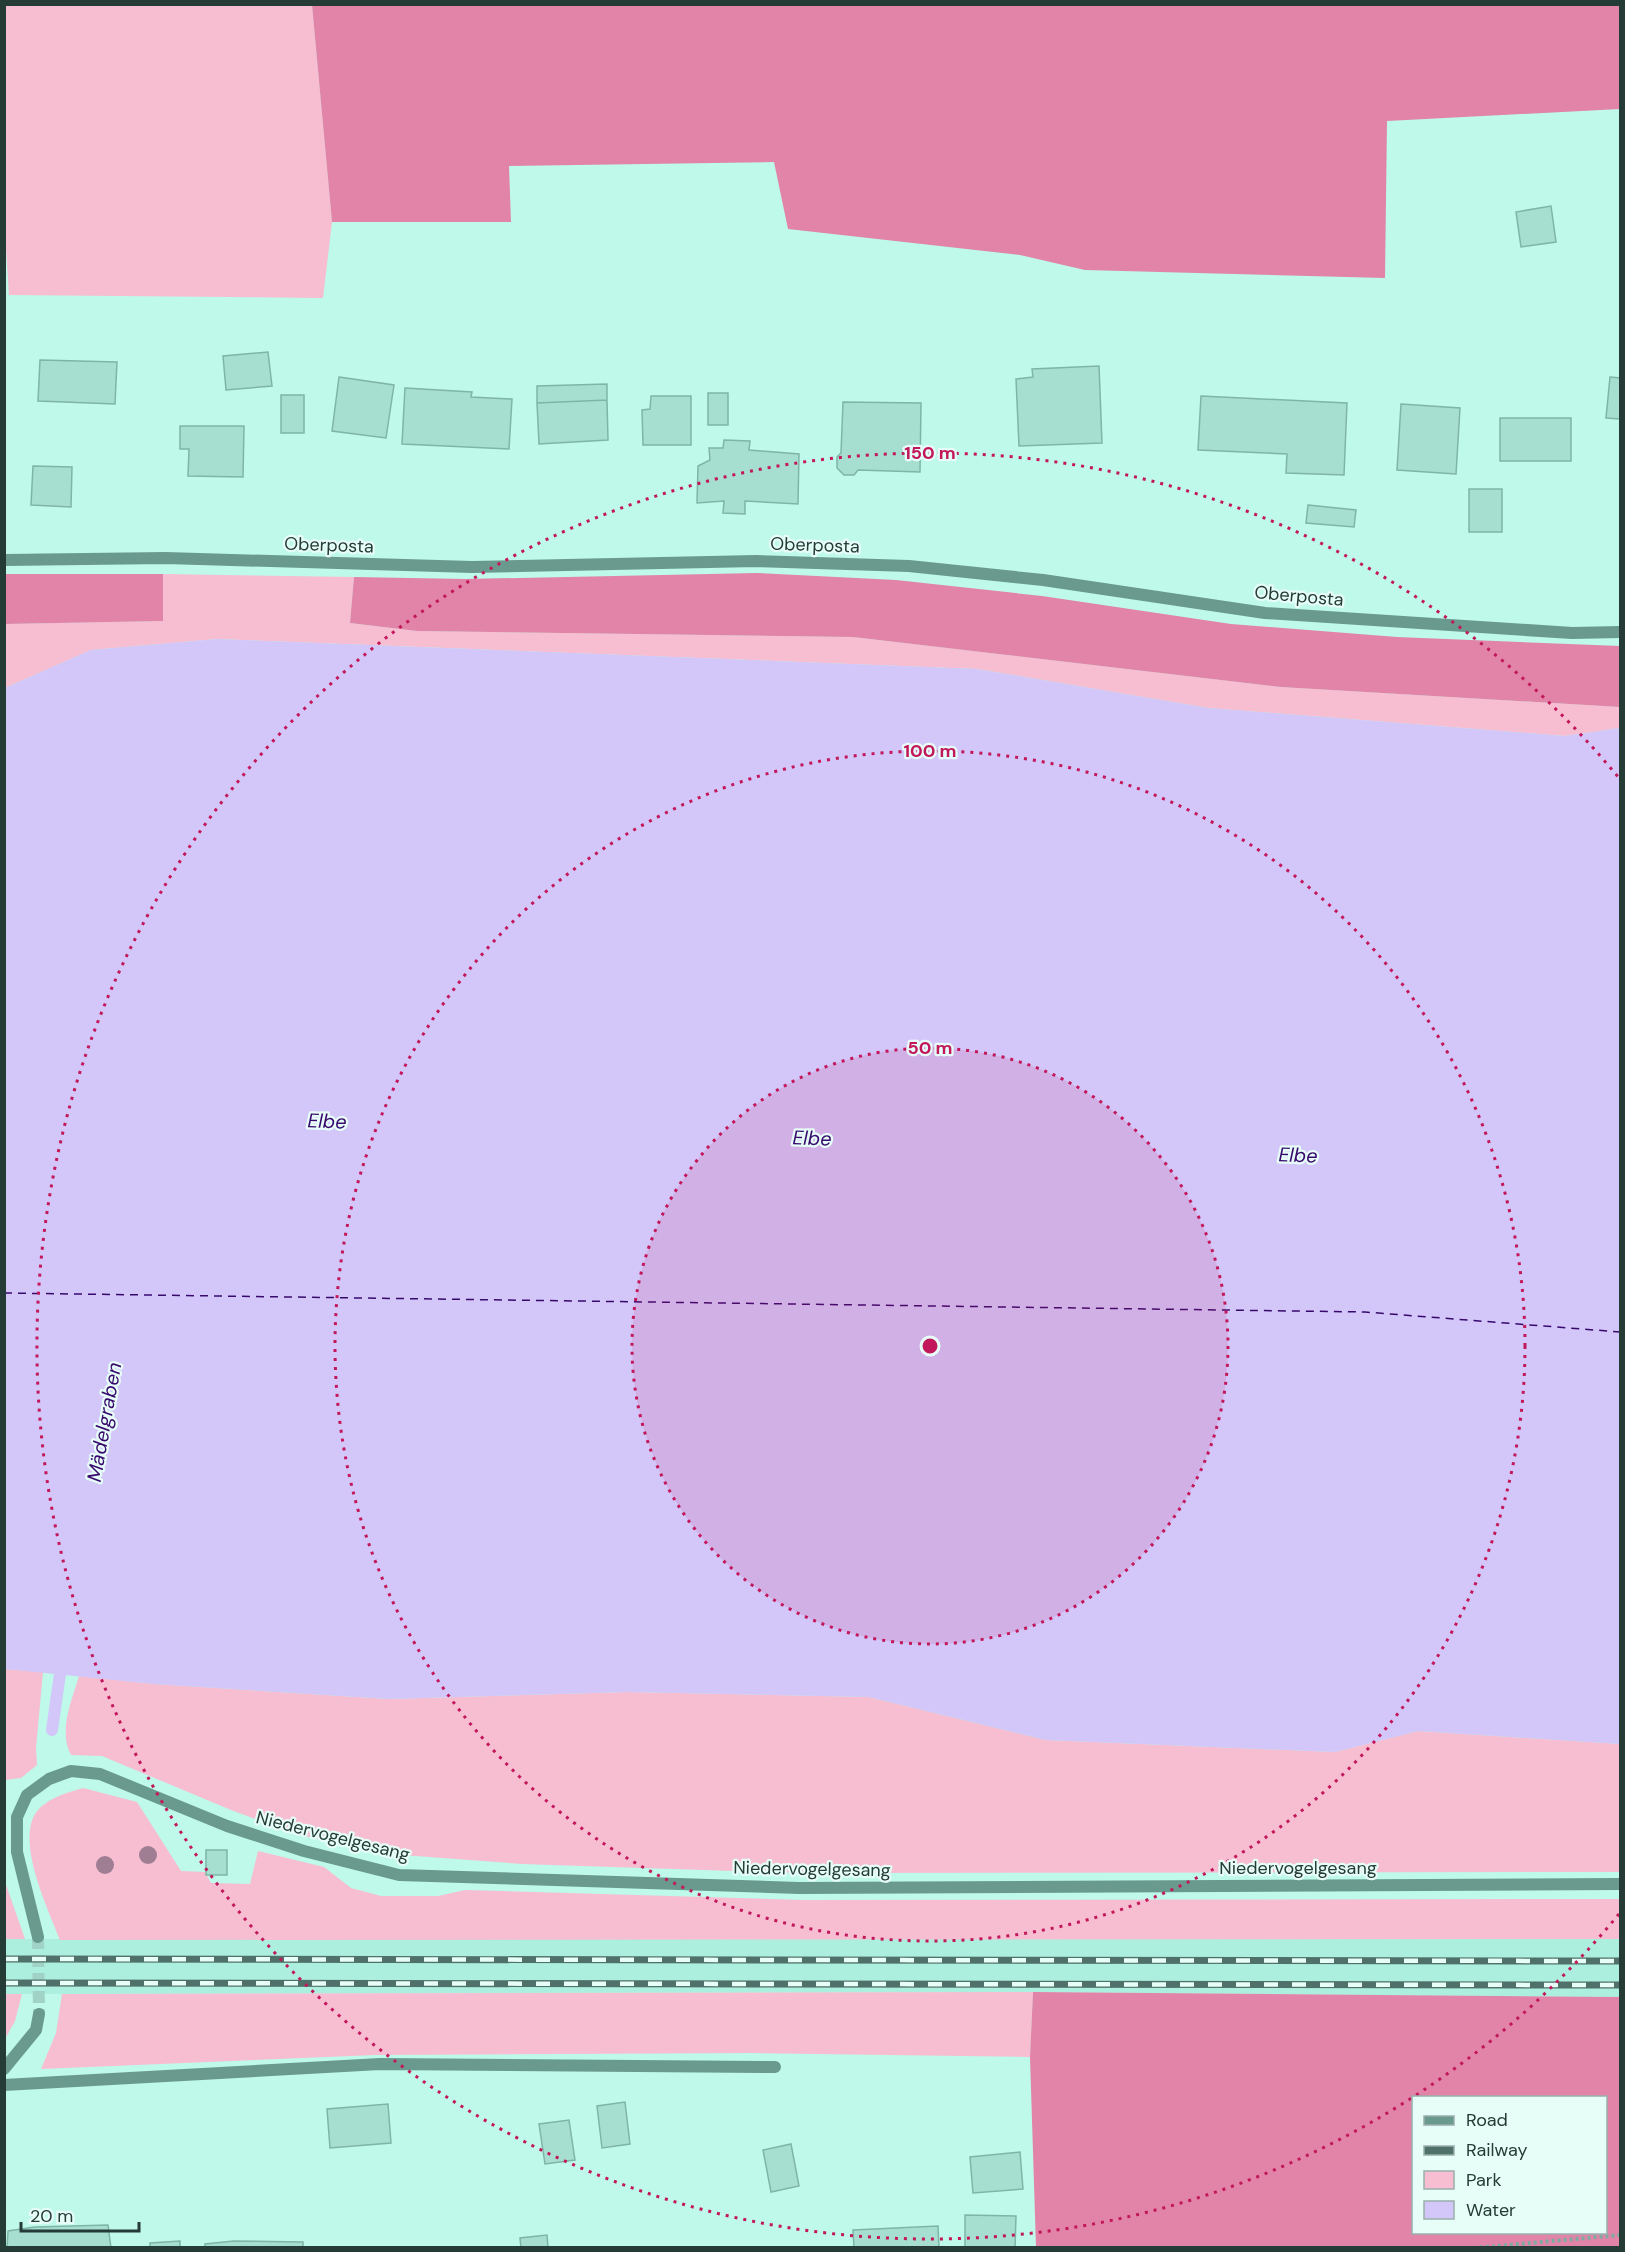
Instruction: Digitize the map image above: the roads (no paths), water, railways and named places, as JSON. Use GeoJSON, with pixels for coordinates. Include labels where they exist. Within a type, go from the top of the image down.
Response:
{"type":"FeatureCollection","features":[{"type":"Feature","properties":{"kind":"street","name":"Oberposta"},"geometry":{"type":"LineString","coordinates":[[4,560],[166,558],[472,567],[756,561],[909,566],[1044,580],[1265,613],[1572,633],[1620,632]]}},
{"type":"Feature","properties":{"kind":"street","name":"Niedervogelgesang"},"geometry":{"type":"LineString","coordinates":[[38,1937],[17,1852],[17,1817],[27,1795],[49,1779],[71,1771],[100,1774],[227,1826],[304,1851],[399,1875],[799,1888],[1620,1884]]}},
{"type":"Feature","properties":{"kind":"street"},"geometry":{"type":"LineString","coordinates":[[4,2069],[36,2030],[39,2014]]}},
{"type":"Feature","properties":{"kind":"street"},"geometry":{"type":"LineString","coordinates":[[4,2085],[380,2064],[775,2067]]}},
{"type":"Feature","properties":{"kind":"water","name":"Elbe"},"geometry":{"type":"Polygon","coordinates":[[[217,639],[977,669],[1208,708],[1565,736],[1620,728],[1620,1744],[1418,1731],[1335,1752],[1046,1740],[869,1697],[627,1692],[389,1699],[154,1684],[5,1669],[5,688],[91,650],[217,639]]]}},
{"type":"Feature","properties":{"kind":"waterway","name":"Mädelgraben"},"geometry":{"type":"LineString","coordinates":[[52,1730],[62,1660]]}},
{"type":"Feature","properties":{"kind":"tunnel"},"geometry":{"type":"LineString","coordinates":[[38,1937],[39,2014]]}},
{"type":"Feature","properties":{"kind":"railway"},"geometry":{"type":"LineString","coordinates":[[4,1959],[1620,1961]]}},
{"type":"Feature","properties":{"kind":"railway"},"geometry":{"type":"LineString","coordinates":[[4,1983],[1620,1985]]}}]}
